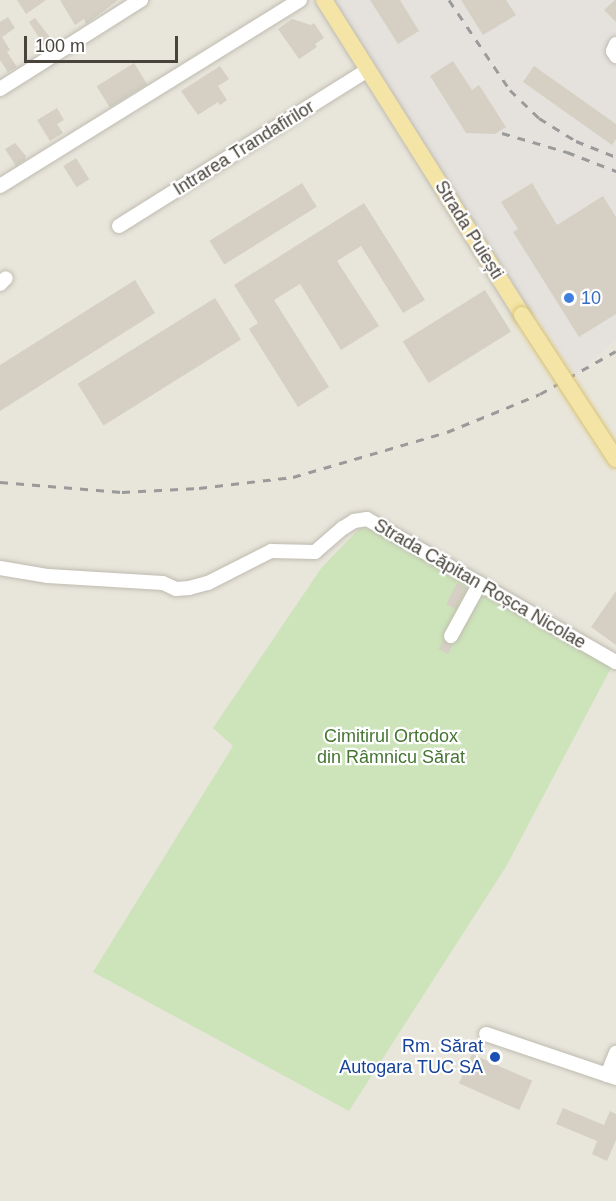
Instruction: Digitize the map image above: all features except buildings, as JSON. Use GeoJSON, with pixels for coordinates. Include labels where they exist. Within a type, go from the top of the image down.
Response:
{"type":"FeatureCollection","features":[{"type":"Feature","properties":{"kind":"main road","name":"Strada Puiești"},"geometry":{"type":"LineString","coordinates":[[324,0],[522,315],[616,459]]}},
{"type":"Feature","properties":{"kind":"street"},"geometry":{"type":"LineString","coordinates":[[0,89],[141,0]]}},
{"type":"Feature","properties":{"kind":"street"},"geometry":{"type":"LineString","coordinates":[[0,186],[300,0]]}},
{"type":"Feature","properties":{"kind":"street"},"geometry":{"type":"LineString","coordinates":[[616,44],[613,51],[616,56]]}},
{"type":"Feature","properties":{"kind":"street","name":"Intrarea Trandafirilor"},"geometry":{"type":"LineString","coordinates":[[119,226],[368,70]]}},
{"type":"Feature","properties":{"kind":"street","name":"Strada Căpitan Roșca Nicolae"},"geometry":{"type":"LineString","coordinates":[[0,568],[48,576],[163,584],[176,589],[189,588],[208,583],[271,551],[315,552],[354,521],[367,519],[616,662]]}},
{"type":"Feature","properties":{"kind":"street"},"geometry":{"type":"LineString","coordinates":[[451,636],[480,583]]}},
{"type":"Feature","properties":{"kind":"street"},"geometry":{"type":"LineString","coordinates":[[486,1034],[611,1076],[616,1053]]}},
{"type":"Feature","properties":{"kind":"shaded area"},"geometry":{"type":"Polygon","coordinates":[[[0,0],[318,0],[590,361],[616,340],[616,1201],[0,1201],[0,0]]]}},
{"type":"Feature","properties":{"kind":"shaded area"},"geometry":{"type":"Polygon","coordinates":[[[318,0],[616,0],[616,340],[562,387],[318,0]]]}},
{"type":"Feature","properties":{"kind":"green space","name":"Cimitirul Ortodox din Râmnicu Sărat"},"geometry":{"type":"Polygon","coordinates":[[[360,528],[373,530],[612,666],[507,865],[349,1111],[93,972],[233,746],[213,728],[322,567],[360,528]]]}},
{"type":"Feature","properties":{"kind":"railway"},"geometry":{"type":"LineString","coordinates":[[449,0],[510,90],[539,118],[576,141],[616,157]]}},
{"type":"Feature","properties":{"kind":"railway"},"geometry":{"type":"LineString","coordinates":[[502,133],[567,152],[616,171]]}},
{"type":"Feature","properties":{"kind":"railway"},"geometry":{"type":"LineString","coordinates":[[0,482],[122,492],[199,488],[293,477],[447,432],[540,394],[616,351]]}},
{"type":"Feature","properties":{"kind":"place","name":"10"},"geometry":{"type":"Point","coordinates":[569,298]}},
{"type":"Feature","properties":{"kind":"place","name":"Rm. Sărat Autogara TUC SA"},"geometry":{"type":"Point","coordinates":[495,1057]}}]}
